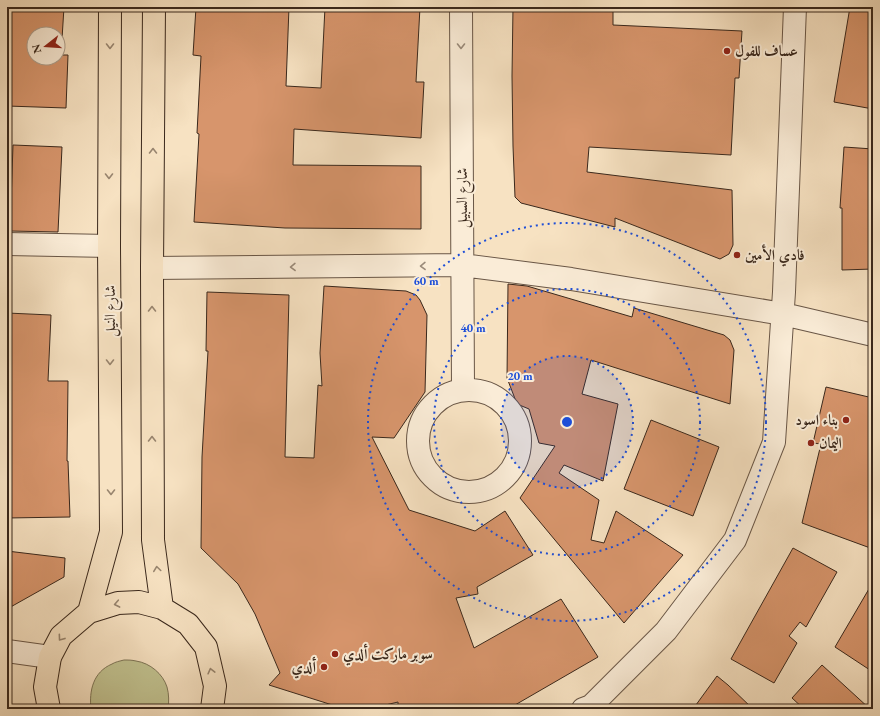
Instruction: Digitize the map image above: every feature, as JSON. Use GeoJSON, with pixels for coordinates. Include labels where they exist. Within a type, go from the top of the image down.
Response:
{"type":"FeatureCollection","features":[{"type":"Feature","properties":{"kind":"main road","name":"شارع النيل"},"geometry":{"type":"LineString","coordinates":[[90,612],[111,532],[109,246],[110,7]]}},
{"type":"Feature","properties":{"kind":"main road"},"geometry":{"type":"LineString","coordinates":[[154,7],[152,268],[153,540],[162,608]]}},
{"type":"Feature","properties":{"kind":"main road"},"geometry":{"type":"LineString","coordinates":[[49,709],[45,687],[50,657],[61,636],[90,612],[118,603],[139,602],[162,608],[188,624],[206,647],[215,686],[212,709]]}},
{"type":"Feature","properties":{"kind":"street","name":"شارع السبيل"},"geometry":{"type":"LineString","coordinates":[[461,7],[463,389]]}},
{"type":"Feature","properties":{"kind":"street"},"geometry":{"type":"LineString","coordinates":[[589,708],[666,631],[735,540],[774,442],[783,314],[795,7]]}},
{"type":"Feature","properties":{"kind":"street"},"geometry":{"type":"LineString","coordinates":[[7,244],[109,246]]}},
{"type":"Feature","properties":{"kind":"street"},"geometry":{"type":"LineString","coordinates":[[152,268],[462,265],[571,279],[783,314],[873,335]]}},
{"type":"Feature","properties":{"kind":"street"},"geometry":{"type":"LineString","coordinates":[[463,389],[487,392],[505,403],[518,424],[520,437],[518,454],[509,473],[496,485],[487,489],[470,492],[457,490],[441,483],[425,466],[420,456],[418,439],[420,424],[428,408],[442,397],[463,389]]}},
{"type":"Feature","properties":{"kind":"street"},"geometry":{"type":"LineString","coordinates":[[7,651],[50,657]]}},
{"type":"Feature","properties":{"kind":"green space"},"geometry":{"type":"Polygon","coordinates":[[[124,660],[146,664],[159,674],[167,687],[169,698],[168,709],[91,709],[92,689],[96,677],[106,667],[124,660]]]}},
{"type":"Feature","properties":{"kind":"building"},"geometry":{"type":"Polygon","coordinates":[[[7,7],[64,7],[63,26],[26,26],[26,66],[66,66],[66,55],[68,55],[66,108],[7,106],[7,7]]]}},
{"type":"Feature","properties":{"kind":"building"},"geometry":{"type":"Polygon","coordinates":[[[196,7],[289,7],[286,86],[321,88],[325,7],[420,7],[416,82],[424,82],[421,138],[294,129],[293,165],[421,166],[421,229],[285,228],[194,222],[199,134],[197,133],[201,56],[193,55],[196,7]]]}},
{"type":"Feature","properties":{"kind":"building"},"geometry":{"type":"Polygon","coordinates":[[[513,7],[613,7],[613,25],[742,31],[739,78],[735,78],[731,155],[589,147],[587,172],[732,190],[733,245],[729,254],[720,259],[615,218],[615,227],[521,203],[515,197],[512,76],[513,7]]]}},
{"type":"Feature","properties":{"kind":"building"},"geometry":{"type":"Polygon","coordinates":[[[850,7],[873,7],[873,109],[834,102],[850,7]]]}},
{"type":"Feature","properties":{"kind":"building"},"geometry":{"type":"Polygon","coordinates":[[[13,145],[62,147],[58,232],[10,231],[13,145]]]}},
{"type":"Feature","properties":{"kind":"building"},"geometry":{"type":"Polygon","coordinates":[[[844,147],[873,149],[873,269],[842,270],[842,208],[840,208],[844,147]]]}},
{"type":"Feature","properties":{"kind":"building"},"geometry":{"type":"Polygon","coordinates":[[[508,284],[527,286],[632,317],[634,308],[724,335],[730,340],[734,350],[730,404],[591,360],[582,394],[618,404],[603,481],[564,465],[559,473],[599,500],[591,540],[604,543],[616,511],[683,555],[624,623],[520,498],[555,446],[539,443],[529,409],[517,404],[507,378],[508,284]]]}},
{"type":"Feature","properties":{"kind":"building"},"geometry":{"type":"Polygon","coordinates":[[[324,286],[406,291],[416,295],[427,315],[425,392],[394,438],[372,437],[409,510],[475,531],[505,511],[533,555],[477,587],[478,594],[456,598],[474,648],[561,599],[598,657],[515,705],[487,709],[398,709],[398,702],[369,709],[345,709],[269,685],[280,673],[255,614],[238,584],[201,548],[202,457],[208,351],[206,351],[207,292],[289,295],[285,457],[314,458],[318,385],[322,386],[320,353],[324,286]]]}},
{"type":"Feature","properties":{"kind":"building"},"geometry":{"type":"Polygon","coordinates":[[[7,313],[51,315],[48,381],[68,381],[67,461],[70,517],[7,518],[7,313]]]}},
{"type":"Feature","properties":{"kind":"building"},"geometry":{"type":"Polygon","coordinates":[[[826,387],[873,398],[873,549],[802,523],[821,444],[813,443],[826,387]]]}},
{"type":"Feature","properties":{"kind":"building"},"geometry":{"type":"Polygon","coordinates":[[[651,420],[719,447],[693,516],[624,489],[651,420]]]}},
{"type":"Feature","properties":{"kind":"building"},"geometry":{"type":"Polygon","coordinates":[[[793,548],[837,572],[806,627],[800,622],[789,636],[797,643],[774,683],[731,659],[793,548]]]}},
{"type":"Feature","properties":{"kind":"building"},"geometry":{"type":"Polygon","coordinates":[[[7,551],[65,558],[64,577],[7,609],[7,551]]]}},
{"type":"Feature","properties":{"kind":"building"},"geometry":{"type":"Polygon","coordinates":[[[873,582],[873,672],[835,647],[873,582]]]}},
{"type":"Feature","properties":{"kind":"building"},"geometry":{"type":"Polygon","coordinates":[[[822,665],[870,709],[804,709],[792,698],[822,665]]]}},
{"type":"Feature","properties":{"kind":"building"},"geometry":{"type":"Polygon","coordinates":[[[717,676],[728,685],[753,709],[693,709],[717,676]]]}},
{"type":"Feature","properties":{"kind":"place","name":"عساف للفول"},"geometry":{"type":"Point","coordinates":[727,51]}},
{"type":"Feature","properties":{"kind":"place","name":"فادي الأمين"},"geometry":{"type":"Point","coordinates":[737,255]}},
{"type":"Feature","properties":{"kind":"place","name":"بناء اسود"},"geometry":{"type":"Point","coordinates":[846,420]}},
{"type":"Feature","properties":{"kind":"place","name":"اليمان"},"geometry":{"type":"Point","coordinates":[811,443]}},
{"type":"Feature","properties":{"kind":"place","name":"سوبر ماركت ألدي"},"geometry":{"type":"Point","coordinates":[335,654]}},
{"type":"Feature","properties":{"kind":"place","name":"ألدي"},"geometry":{"type":"Point","coordinates":[324,667]}}]}
